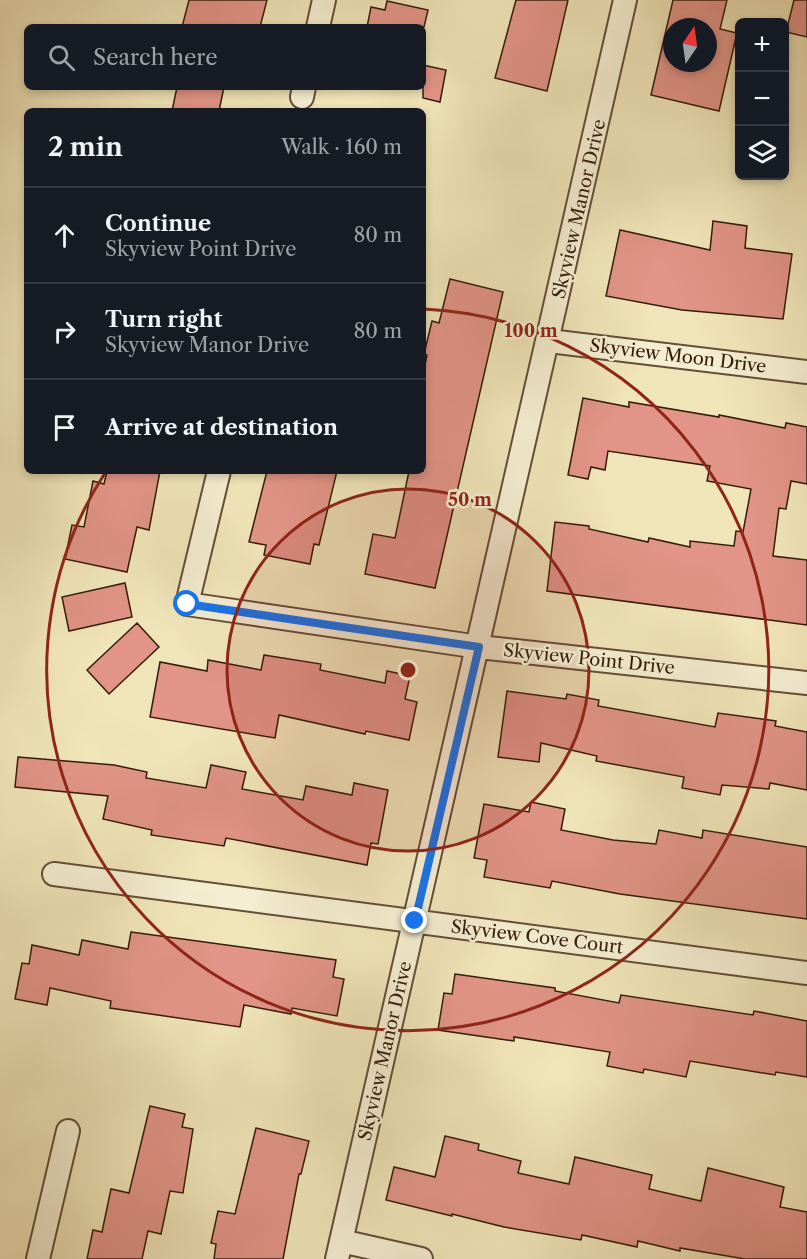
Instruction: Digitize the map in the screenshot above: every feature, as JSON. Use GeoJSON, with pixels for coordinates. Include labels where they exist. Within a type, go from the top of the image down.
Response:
{"type":"FeatureCollection","features":[{"type":"Feature","properties":{"kind":"street"},"geometry":{"type":"LineString","coordinates":[[319,24],[324,0]]}},
{"type":"Feature","properties":{"kind":"street","name":"Skyview Manor Drive"},"geometry":{"type":"LineString","coordinates":[[339,1250],[479,647],[625,0]]}},
{"type":"Feature","properties":{"kind":"street","name":"Skyview Moon Drive"},"geometry":{"type":"LineString","coordinates":[[549,341],[807,372]]}},
{"type":"Feature","properties":{"kind":"street","name":"Skyview Point Drive"},"geometry":{"type":"LineString","coordinates":[[218,474],[187,604],[479,647],[807,683]]}},
{"type":"Feature","properties":{"kind":"street","name":"Skyview Cove Court"},"geometry":{"type":"LineString","coordinates":[[54,874],[807,973]]}},
{"type":"Feature","properties":{"kind":"street"},"geometry":{"type":"LineString","coordinates":[[38,1259],[68,1131]]}},
{"type":"Feature","properties":{"kind":"street"},"geometry":{"type":"LineString","coordinates":[[339,1250],[421,1259]]}},
{"type":"Feature","properties":{"kind":"building"},"geometry":{"type":"Polygon","coordinates":[[[189,0],[267,0],[261,24],[183,24],[189,0]]]}},
{"type":"Feature","properties":{"kind":"building"},"geometry":{"type":"Polygon","coordinates":[[[516,0],[568,0],[547,91],[495,78],[516,0]]]}},
{"type":"Feature","properties":{"kind":"building"},"geometry":{"type":"Polygon","coordinates":[[[673,0],[727,0],[720,29],[735,33],[735,42],[719,111],[651,95],[663,43],[663,72],[717,72],[717,18],[669,18],[673,0]]]}},
{"type":"Feature","properties":{"kind":"building"},"geometry":{"type":"Polygon","coordinates":[[[794,0],[807,0],[807,37],[789,33],[789,20],[794,0]]]}},
{"type":"Feature","properties":{"kind":"building"},"geometry":{"type":"Polygon","coordinates":[[[387,1],[428,10],[425,24],[368,24],[371,7],[385,10],[387,1]]]}},
{"type":"Feature","properties":{"kind":"building"},"geometry":{"type":"Polygon","coordinates":[[[426,66],[446,70],[440,102],[423,98],[423,90],[426,90],[426,66]]]}},
{"type":"Feature","properties":{"kind":"building"},"geometry":{"type":"Polygon","coordinates":[[[176,90],[223,90],[220,108],[173,108],[176,90]]]}},
{"type":"Feature","properties":{"kind":"building"},"geometry":{"type":"Polygon","coordinates":[[[713,221],[747,226],[745,248],[792,254],[783,319],[682,310],[606,296],[620,230],[710,250],[713,221]]]}},
{"type":"Feature","properties":{"kind":"building"},"geometry":{"type":"Polygon","coordinates":[[[450,279],[503,292],[435,588],[365,574],[373,534],[395,538],[408,474],[426,474],[426,346],[432,321],[439,323],[450,279]]]}},
{"type":"Feature","properties":{"kind":"building"},"geometry":{"type":"Polygon","coordinates":[[[583,398],[629,407],[629,402],[719,417],[719,415],[785,428],[786,423],[807,427],[807,484],[791,481],[786,509],[779,508],[773,556],[807,560],[807,625],[547,591],[555,522],[589,526],[589,529],[648,542],[649,538],[690,547],[690,541],[734,546],[736,531],[743,532],[751,489],[707,481],[710,466],[608,451],[605,470],[591,467],[588,479],[568,475],[583,398]]]}},
{"type":"Feature","properties":{"kind":"building"},"geometry":{"type":"Polygon","coordinates":[[[106,474],[159,474],[149,530],[137,527],[127,572],[65,559],[72,525],[84,527],[93,481],[104,484],[106,474]]]}},
{"type":"Feature","properties":{"kind":"building"},"geometry":{"type":"Polygon","coordinates":[[[266,474],[336,474],[319,545],[314,544],[310,564],[264,555],[266,545],[249,542],[266,474]]]}},
{"type":"Feature","properties":{"kind":"building"},"geometry":{"type":"Polygon","coordinates":[[[125,583],[132,617],[69,631],[62,597],[125,583]]]}},
{"type":"Feature","properties":{"kind":"building"},"geometry":{"type":"Polygon","coordinates":[[[137,623],[159,647],[109,694],[87,670],[137,623]]]}},
{"type":"Feature","properties":{"kind":"building"},"geometry":{"type":"Polygon","coordinates":[[[264,655],[321,664],[320,670],[385,683],[387,671],[410,676],[405,699],[417,702],[409,740],[366,731],[365,734],[279,715],[275,738],[150,717],[160,662],[207,671],[208,660],[261,670],[264,655]]]}},
{"type":"Feature","properties":{"kind":"building"},"geometry":{"type":"Polygon","coordinates":[[[507,691],[566,699],[567,694],[599,700],[598,706],[715,727],[718,713],[776,721],[775,726],[807,732],[807,790],[770,783],[769,789],[722,785],[720,795],[682,788],[684,777],[596,761],[597,756],[541,743],[539,762],[498,757],[507,691]]]}},
{"type":"Feature","properties":{"kind":"building"},"geometry":{"type":"Polygon","coordinates":[[[18,757],[114,765],[147,772],[146,778],[206,788],[211,765],[246,772],[242,789],[303,800],[306,786],[352,795],[354,783],[388,790],[378,844],[371,843],[367,865],[226,838],[224,846],[151,835],[152,830],[103,819],[108,796],[15,787],[18,757]]]}},
{"type":"Feature","properties":{"kind":"building"},"geometry":{"type":"Polygon","coordinates":[[[531,802],[565,809],[561,830],[613,840],[656,844],[659,830],[702,838],[703,830],[807,847],[807,919],[620,894],[552,881],[550,888],[484,877],[487,860],[474,858],[484,804],[529,812],[531,802]]]}},
{"type":"Feature","properties":{"kind":"building"},"geometry":{"type":"Polygon","coordinates":[[[131,932],[336,960],[333,977],[344,979],[337,1016],[292,1008],[291,1014],[244,1005],[240,1027],[110,1008],[111,1001],[50,988],[47,1005],[15,999],[22,963],[29,964],[32,945],[79,955],[82,940],[128,949],[131,932]]]}},
{"type":"Feature","properties":{"kind":"building"},"geometry":{"type":"Polygon","coordinates":[[[455,974],[555,988],[555,991],[619,1003],[621,995],[753,1015],[754,1011],[807,1021],[807,1077],[776,1072],[775,1075],[690,1061],[686,1077],[644,1069],[643,1073],[607,1066],[610,1052],[514,1037],[514,1041],[438,1030],[444,993],[452,994],[455,974]]]}},
{"type":"Feature","properties":{"kind":"building"},"geometry":{"type":"Polygon","coordinates":[[[150,1106],[185,1114],[182,1127],[193,1129],[183,1193],[170,1191],[161,1234],[148,1231],[142,1259],[87,1259],[93,1230],[102,1232],[111,1189],[129,1193],[150,1106]]]}},
{"type":"Feature","properties":{"kind":"building"},"geometry":{"type":"Polygon","coordinates":[[[256,1128],[309,1141],[301,1174],[299,1174],[283,1259],[214,1259],[216,1244],[211,1243],[218,1211],[235,1214],[256,1128]]]}},
{"type":"Feature","properties":{"kind":"building"},"geometry":{"type":"Polygon","coordinates":[[[445,1136],[479,1144],[478,1150],[521,1161],[518,1173],[569,1184],[575,1157],[652,1175],[649,1189],[701,1201],[708,1168],[784,1187],[780,1207],[807,1212],[807,1259],[745,1259],[680,1248],[680,1251],[638,1241],[637,1247],[582,1235],[581,1240],[504,1227],[386,1200],[394,1167],[435,1177],[445,1136]]]}},
{"type":"Feature","properties":{"kind":"route"},"geometry":{"type":"LineString","coordinates":[[187,604],[479,647],[415,921]]}}]}
